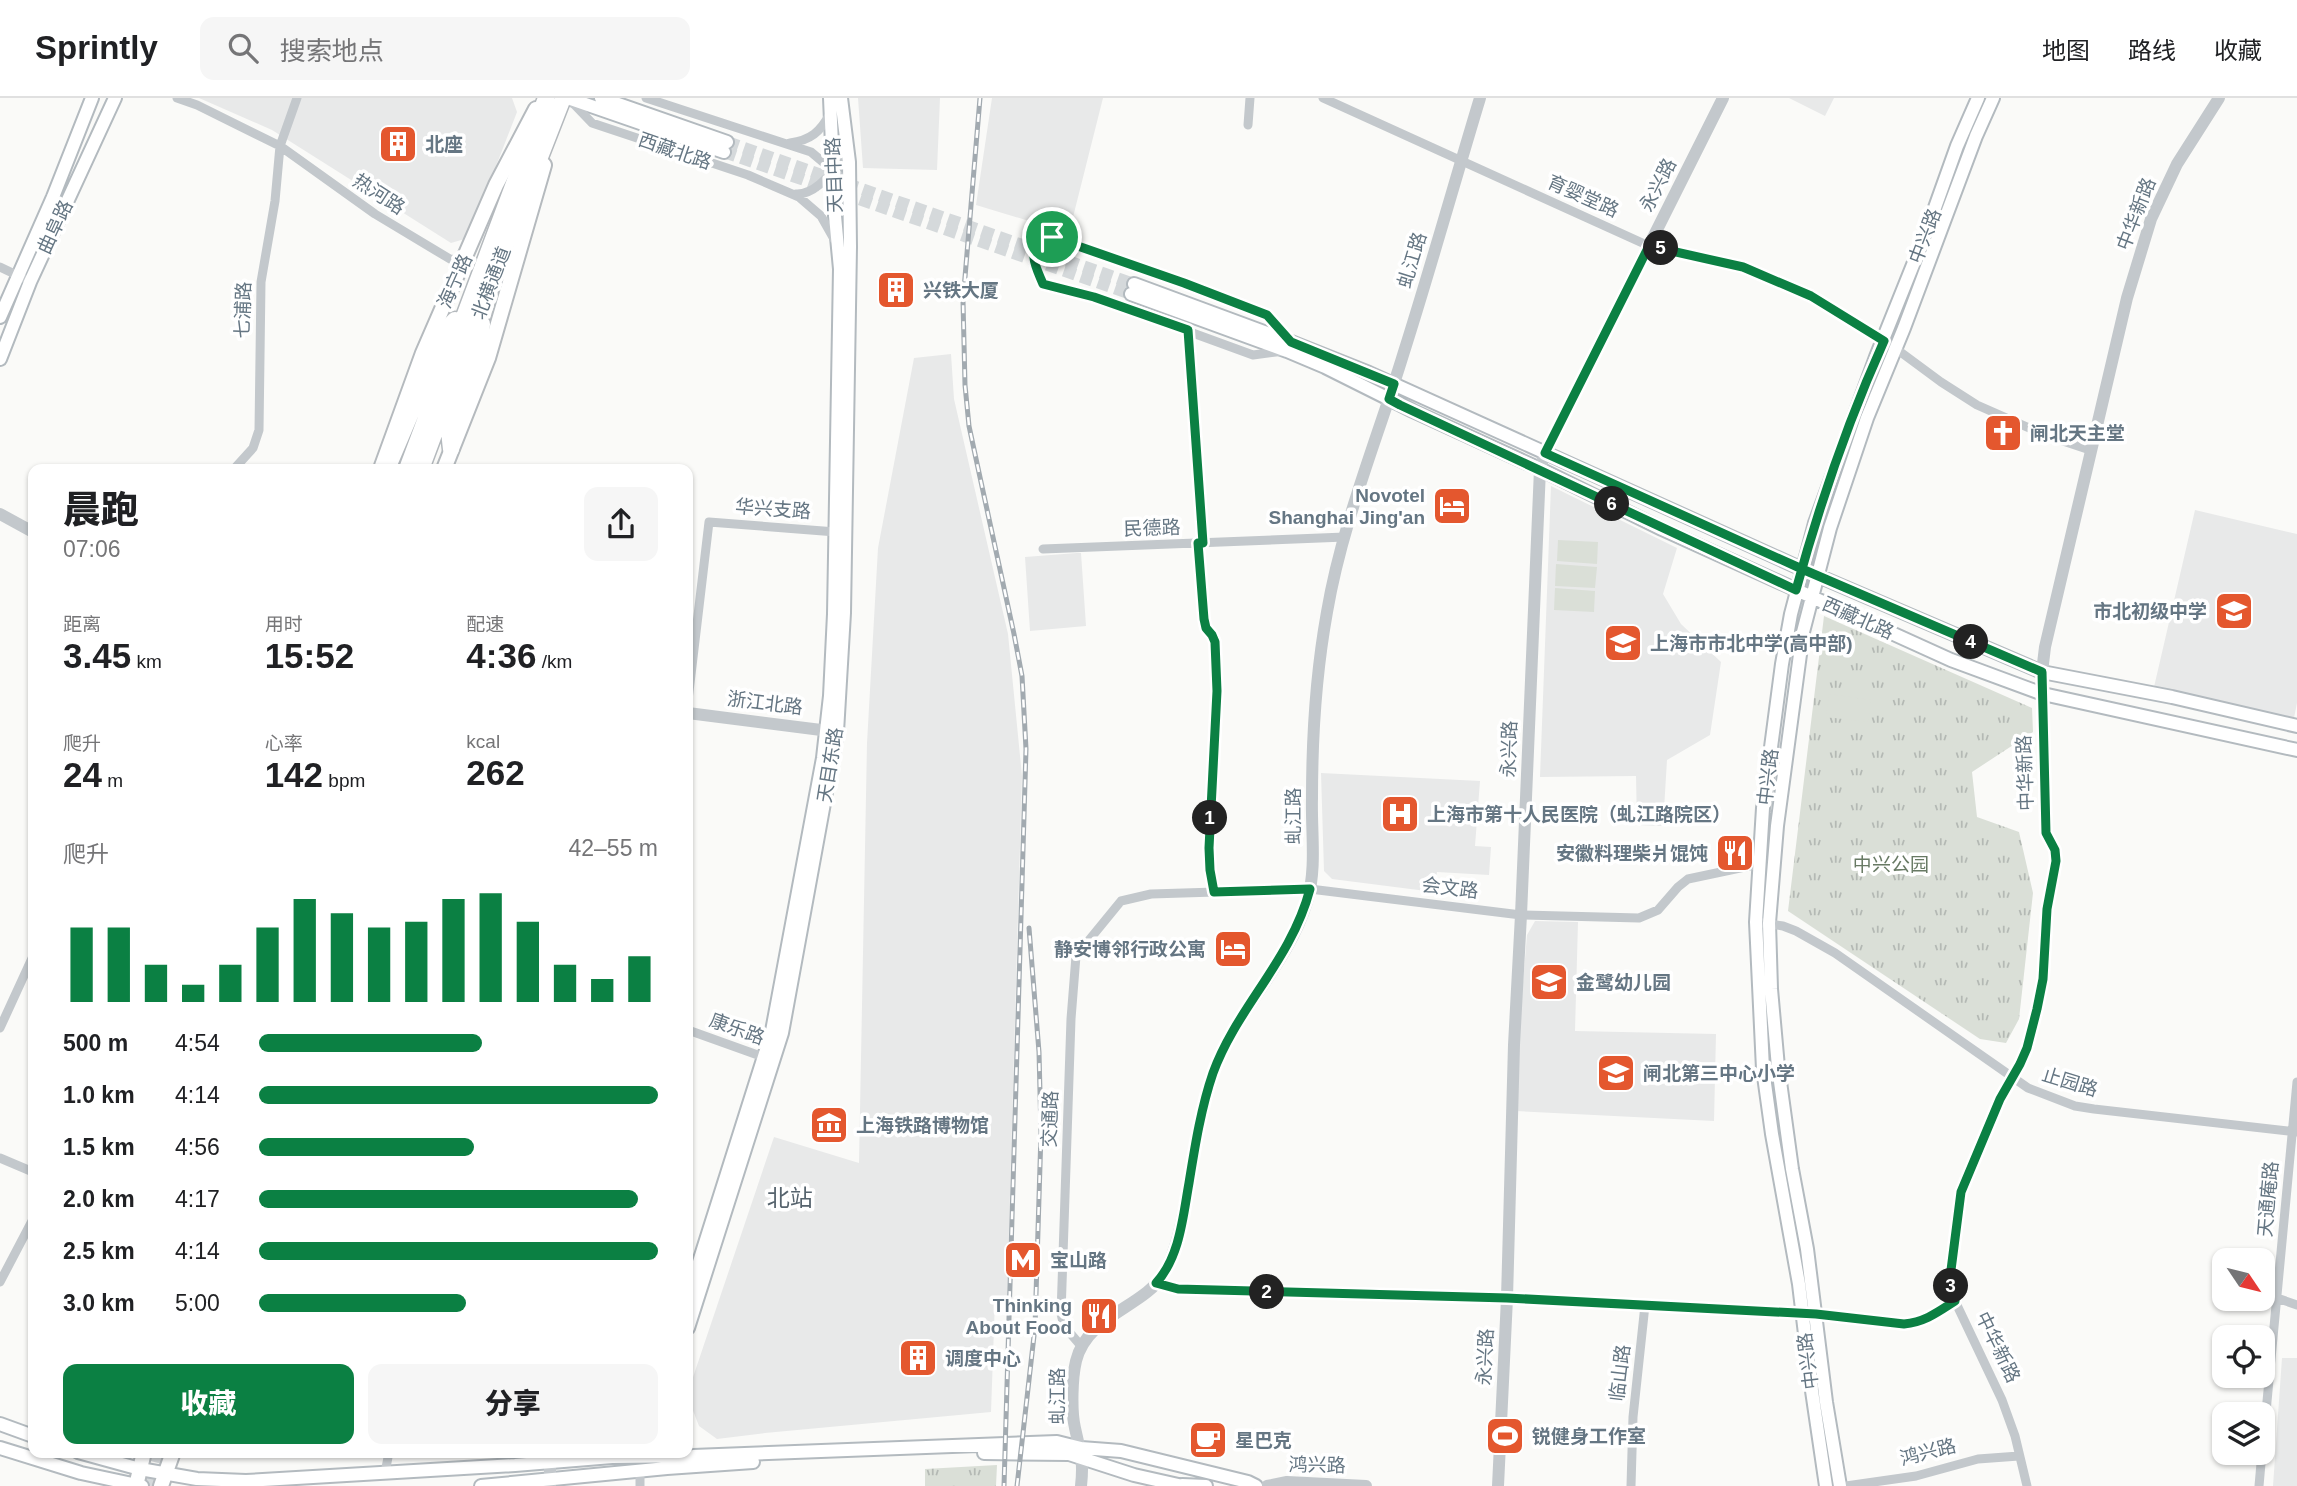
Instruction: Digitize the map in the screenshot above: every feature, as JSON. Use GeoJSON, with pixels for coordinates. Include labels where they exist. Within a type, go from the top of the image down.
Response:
{"type":"FeatureCollection","features":[{"type":"Feature","properties":{"kind":"highway","name":"北横通道"},"geometry":{"type":"LineString","coordinates":[[423,464],[487,292],[497,247],[546,98]]}},
{"type":"Feature","properties":{"kind":"highway","name":"北横通道"},"geometry":{"type":"LineString","coordinates":[[409,464],[465,312],[567,98]]}},
{"type":"Feature","properties":{"kind":"highway"},"geometry":{"type":"LineString","coordinates":[[451,449],[449,423],[481,339],[487,292]]}},
{"type":"Feature","properties":{"kind":"highway"},"geometry":{"type":"LineString","coordinates":[[389,464],[449,326],[465,312]]}},
{"type":"Feature","properties":{"kind":"main road","name":"曲阜路"},"geometry":{"type":"LineString","coordinates":[[0,359],[24,279],[92,98]]}},
{"type":"Feature","properties":{"kind":"main road","name":"曲阜路"},"geometry":{"type":"LineString","coordinates":[[0,317],[24,279],[115,98]]}},
{"type":"Feature","properties":{"kind":"main road","name":"海宁路"},"geometry":{"type":"LineString","coordinates":[[383,464],[423,353],[496,185],[541,98]]}},
{"type":"Feature","properties":{"kind":"main road","name":"西藏北路"},"geometry":{"type":"LineString","coordinates":[[567,98],[726,147],[601,98]]}},
{"type":"Feature","properties":{"kind":"main road"},"geometry":{"type":"LineString","coordinates":[[446,464],[488,358],[548,153],[567,98]]}},
{"type":"Feature","properties":{"kind":"main road","name":"天目中路"},"geometry":{"type":"LineString","coordinates":[[830,98],[839,252]]}},
{"type":"Feature","properties":{"kind":"main road","name":"天目中路"},"geometry":{"type":"LineString","coordinates":[[841,98],[849,184]]}},
{"type":"Feature","properties":{"kind":"main road","name":"中兴路"},"geometry":{"type":"LineString","coordinates":[[1840,1486],[1767,1102],[1759,1027],[1756,922],[1763,808],[1779,688],[1802,569],[1840,453],[1957,146],[1978,98]]}},
{"type":"Feature","properties":{"kind":"main road","name":"中兴路"},"geometry":{"type":"LineString","coordinates":[[1826,1486],[1811,1384],[1807,1249],[1782,1102],[1772,999],[1769,923],[1792,703],[1811,597],[1830,528],[1864,428],[1993,98]]}},
{"type":"Feature","properties":{"kind":"main road","name":"天目东路"},"geometry":{"type":"LineString","coordinates":[[693,1282],[769,1059],[782,1033],[840,696],[845,545],[849,184]]}},
{"type":"Feature","properties":{"kind":"main road","name":"天目东路"},"geometry":{"type":"LineString","coordinates":[[832,731],[839,252]]}},
{"type":"Feature","properties":{"kind":"main road","name":"西藏北路"},"geometry":{"type":"LineString","coordinates":[[1132,289],[1394,384],[1817,576],[2042,672],[2172,697],[2297,726]]}},
{"type":"Feature","properties":{"kind":"main road","name":"西藏北路"},"geometry":{"type":"LineString","coordinates":[[1289,346],[1389,399],[1662,529],[1951,660],[2043,694],[2297,750]]}},
{"type":"Feature","properties":{"kind":"main road","name":"天目东路"},"geometry":{"type":"LineString","coordinates":[[693,1311],[769,1059]]}},
{"type":"Feature","properties":{"kind":"main road"},"geometry":{"type":"LineString","coordinates":[[0,1424],[28,1434]]}},
{"type":"Feature","properties":{"kind":"main road"},"geometry":{"type":"LineString","coordinates":[[693,1453],[1057,1441],[1134,1475],[1182,1486],[1206,1486]]}},
{"type":"Feature","properties":{"kind":"main road"},"geometry":{"type":"LineString","coordinates":[[0,1448],[28,1457]]}},
{"type":"Feature","properties":{"kind":"main road"},"geometry":{"type":"LineString","coordinates":[[481,1486],[550,1483],[640,1470],[916,1452],[1082,1454],[1121,1451],[1256,1486]]}},
{"type":"Feature","properties":{"kind":"main road"},"geometry":{"type":"LineString","coordinates":[[32,1458],[81,1473],[138,1485],[143,1458]]}},
{"type":"Feature","properties":{"kind":"main road"},"geometry":{"type":"LineString","coordinates":[[100,1458],[164,1479],[246,1481],[603,1458]]}},
{"type":"Feature","properties":{"kind":"main road"},"geometry":{"type":"LineString","coordinates":[[164,1479],[171,1458]]}},
{"type":"Feature","properties":{"kind":"main road"},"geometry":{"type":"LineString","coordinates":[[640,1470],[642,1458]]}},
{"type":"Feature","properties":{"kind":"street","name":"热河路"},"geometry":{"type":"LineString","coordinates":[[177,98],[197,105],[280,146],[450,260],[464,261]]}},
{"type":"Feature","properties":{"kind":"street","name":"七浦路"},"geometry":{"type":"LineString","coordinates":[[239,464],[253,448],[259,430],[261,282],[275,201],[280,146],[297,98]]}},
{"type":"Feature","properties":{"kind":"street","name":"西藏北路"},"geometry":{"type":"LineString","coordinates":[[567,98],[592,122],[748,175],[808,202],[821,216],[839,252]]}},
{"type":"Feature","properties":{"kind":"street"},"geometry":{"type":"LineString","coordinates":[[646,98],[806,150],[849,184]]}},
{"type":"Feature","properties":{"kind":"street"},"geometry":{"type":"LineString","coordinates":[[1248,125],[1250,98]]}},
{"type":"Feature","properties":{"kind":"street","name":"育婴堂路"},"geometry":{"type":"LineString","coordinates":[[1323,98],[1649,246],[1743,267],[1811,296],[1895,348],[1977,405],[2045,435],[2090,450]]}},
{"type":"Feature","properties":{"kind":"street","name":"虬江路"},"geometry":{"type":"LineString","coordinates":[[1081,1486],[1082,1454],[1073,1413],[1076,1363],[1082,1347],[1089,1335],[1156,1283],[1164,1273],[1178,1236],[1213,1073],[1232,1035],[1292,939],[1310,889],[1313,864],[1313,741],[1321,652],[1332,588],[1345,537],[1480,98]]}},
{"type":"Feature","properties":{"kind":"street","name":"永兴路"},"geometry":{"type":"LineString","coordinates":[[1498,1486],[1507,1298],[1514,1045],[1540,469],[1545,453],[1723,98]]}},
{"type":"Feature","properties":{"kind":"street","name":"中华新路"},"geometry":{"type":"LineString","coordinates":[[2027,1486],[2002,1399],[1955,1301],[1951,1286],[1961,1192],[1995,1112],[2027,1048],[2043,979],[2047,909],[2056,861],[2055,850],[2046,833],[2042,672],[2045,647],[2090,450],[2127,298],[2151,219],[2177,164],[2219,98]]}},
{"type":"Feature","properties":{"kind":"street"},"geometry":{"type":"LineString","coordinates":[[785,144],[814,136],[831,113]]}},
{"type":"Feature","properties":{"kind":"street"},"geometry":{"type":"LineString","coordinates":[[790,192],[806,193],[820,184],[848,154]]}},
{"type":"Feature","properties":{"kind":"street"},"geometry":{"type":"LineString","coordinates":[[818,157],[824,170],[820,184]]}},
{"type":"Feature","properties":{"kind":"street"},"geometry":{"type":"LineString","coordinates":[[1042,237],[1052,237],[1267,315],[1289,346],[1253,355],[1188,330],[1094,297],[1043,284],[1033,258],[1036,245],[1042,237]]}},
{"type":"Feature","properties":{"kind":"street"},"geometry":{"type":"LineString","coordinates":[[0,267],[24,279]]}},
{"type":"Feature","properties":{"kind":"street"},"geometry":{"type":"LineString","coordinates":[[1188,330],[1204,619],[1215,642],[1217,691],[1209,848],[1214,892]]}},
{"type":"Feature","properties":{"kind":"street"},"geometry":{"type":"LineString","coordinates":[[0,514],[28,529]]}},
{"type":"Feature","properties":{"kind":"street","name":"华兴支路"},"geometry":{"type":"LineString","coordinates":[[693,658],[709,522],[836,531]]}},
{"type":"Feature","properties":{"kind":"street","name":"民德路"},"geometry":{"type":"LineString","coordinates":[[1043,549],[1345,537]]}},
{"type":"Feature","properties":{"kind":"street","name":"浙江北路"},"geometry":{"type":"LineString","coordinates":[[693,714],[832,731]]}},
{"type":"Feature","properties":{"kind":"street","name":"会文路"},"geometry":{"type":"LineString","coordinates":[[1121,901],[1151,894],[1310,889],[1521,915],[1639,918],[1658,910],[1688,879],[1759,864]]}},
{"type":"Feature","properties":{"kind":"street","name":"交通路"},"geometry":{"type":"LineString","coordinates":[[1082,1347],[1064,1326],[1061,1303],[1071,1019],[1076,957],[1121,901]]}},
{"type":"Feature","properties":{"kind":"street","name":"止园路"},"geometry":{"type":"LineString","coordinates":[[1756,922],[1796,931],[1854,965],[2028,1088],[2085,1107],[2294,1131]]}},
{"type":"Feature","properties":{"kind":"street"},"geometry":{"type":"LineString","coordinates":[[0,1028],[28,967]]}},
{"type":"Feature","properties":{"kind":"street","name":"康乐路"},"geometry":{"type":"LineString","coordinates":[[693,1032],[769,1059]]}},
{"type":"Feature","properties":{"kind":"street","name":"天通庵路"},"geometry":{"type":"LineString","coordinates":[[2267,1402],[2297,1082]]}},
{"type":"Feature","properties":{"kind":"street"},"geometry":{"type":"LineString","coordinates":[[0,1158],[28,1170]]}},
{"type":"Feature","properties":{"kind":"street"},"geometry":{"type":"LineString","coordinates":[[0,1282],[28,1229]]}},
{"type":"Feature","properties":{"kind":"street"},"geometry":{"type":"LineString","coordinates":[[1156,1283],[1178,1289],[1507,1298],[1645,1305],[1809,1314],[1904,1324],[1930,1318],[1955,1301]]}},
{"type":"Feature","properties":{"kind":"street"},"geometry":{"type":"LineString","coordinates":[[2277,1298],[2297,1305]]}},
{"type":"Feature","properties":{"kind":"street","name":"临山路"},"geometry":{"type":"LineString","coordinates":[[1631,1486],[1633,1417],[1645,1305]]}},
{"type":"Feature","properties":{"kind":"street","name":"鸿兴路"},"geometry":{"type":"LineString","coordinates":[[1846,1486],[1916,1476],[1978,1460],[2019,1456]]}},
{"type":"Feature","properties":{"kind":"street"},"geometry":{"type":"LineString","coordinates":[[385,1473],[388,1458]]}},
{"type":"Feature","properties":{"kind":"street"},"geometry":{"type":"LineString","coordinates":[[550,1462],[550,1483]]}},
{"type":"Feature","properties":{"kind":"street"},"geometry":{"type":"LineString","coordinates":[[2259,1486],[2261,1465]]}},
{"type":"Feature","properties":{"kind":"street"},"geometry":{"type":"LineString","coordinates":[[640,1470],[640,1486]]}},
{"type":"Feature","properties":{"kind":"street","name":"鸿兴路"},"geometry":{"type":"LineString","coordinates":[[1267,1486],[1287,1482],[1366,1486]]}},
{"type":"Feature","properties":{"kind":"shaded area","name":"北座"},"geometry":{"type":"Polygon","coordinates":[[[199,98],[512,98],[517,112],[468,238],[451,243],[272,130],[199,98]]]}},
{"type":"Feature","properties":{"kind":"shaded area"},"geometry":{"type":"Polygon","coordinates":[[[858,98],[940,98],[937,170],[863,168],[858,98]]]}},
{"type":"Feature","properties":{"kind":"shaded area"},"geometry":{"type":"Polygon","coordinates":[[[992,98],[1103,98],[1069,233],[976,205],[992,98]]]}},
{"type":"Feature","properties":{"kind":"shaded area"},"geometry":{"type":"Polygon","coordinates":[[[1789,98],[1834,98],[1825,116],[1789,98]]]}},
{"type":"Feature","properties":{"kind":"shaded area"},"geometry":{"type":"Polygon","coordinates":[[[951,354],[954,399],[1008,634],[1022,776],[1007,1299],[995,1300],[991,1412],[717,1439],[699,1426],[693,1411],[693,1377],[774,1137],[859,1163],[867,743],[878,548],[914,358],[951,354]]]}},
{"type":"Feature","properties":{"kind":"shaded area","name":"上海市市北中学(高中部)"},"geometry":{"type":"Polygon","coordinates":[[[1551,486],[1677,548],[1663,594],[1681,624],[1721,662],[1710,735],[1667,760],[1663,826],[1637,825],[1636,776],[1540,777],[1551,486]]]}},
{"type":"Feature","properties":{"kind":"shaded area","name":"市北初级中学"},"geometry":{"type":"Polygon","coordinates":[[[2195,510],[2297,534],[2297,703],[2294,718],[2154,687],[2195,510]]]}},
{"type":"Feature","properties":{"kind":"shaded area"},"geometry":{"type":"Polygon","coordinates":[[[1081,553],[1086,626],[1030,631],[1025,557],[1081,553]]]}},
{"type":"Feature","properties":{"kind":"shaded area","name":"上海市第十人民医院（虬江路院区）"},"geometry":{"type":"Polygon","coordinates":[[[1321,773],[1480,781],[1475,846],[1491,847],[1489,875],[1437,872],[1434,892],[1332,879],[1324,871],[1321,773]]]}},
{"type":"Feature","properties":{"kind":"shaded area","name":"闸北第三中心小学"},"geometry":{"type":"Polygon","coordinates":[[[1535,921],[1578,922],[1575,1031],[1716,1034],[1714,1121],[1516,1111],[1527,935],[1535,921]]]}},
{"type":"Feature","properties":{"kind":"shaded area"},"geometry":{"type":"Polygon","coordinates":[[[2282,1358],[2297,1358],[2297,1486],[2273,1486],[2282,1358]]]}},
{"type":"Feature","properties":{"kind":"green space"},"geometry":{"type":"Polygon","coordinates":[[[1558,540],[1598,542],[1597,564],[1557,561],[1558,540]]]}},
{"type":"Feature","properties":{"kind":"green space"},"geometry":{"type":"Polygon","coordinates":[[[1556,564],[1597,567],[1595,588],[1555,586],[1556,564]]]}},
{"type":"Feature","properties":{"kind":"green space"},"geometry":{"type":"Polygon","coordinates":[[[1555,588],[1595,591],[1594,612],[1554,610],[1555,588]]]}},
{"type":"Feature","properties":{"kind":"green space","name":"中兴公园"},"geometry":{"type":"Polygon","coordinates":[[[1824,616],[2032,708],[2033,732],[1972,772],[1977,817],[2019,832],[2033,893],[2019,1019],[2006,1043],[1980,1039],[1788,911],[1824,616]]]}},
{"type":"Feature","properties":{"kind":"green space"},"geometry":{"type":"Polygon","coordinates":[[[1829,694],[1871,700],[1868,722],[1826,717],[1829,694]]]}},
{"type":"Feature","properties":{"kind":"green space"},"geometry":{"type":"Polygon","coordinates":[[[997,1465],[996,1486],[925,1486],[925,1469],[997,1465]]]}},
{"type":"Feature","properties":{"kind":"tunnel"},"geometry":{"type":"LineString","coordinates":[[727,142],[1134,284]]}},
{"type":"Feature","properties":{"kind":"tunnel"},"geometry":{"type":"LineString","coordinates":[[724,152],[1131,294]]}},
{"type":"Feature","properties":{"kind":"tunnel"},"geometry":{"type":"LineString","coordinates":[[151,1486],[159,1458]]}},
{"type":"Feature","properties":{"kind":"railway"},"geometry":{"type":"LineString","coordinates":[[980,98],[963,301],[965,385],[969,426],[1022,676],[1026,749],[1004,1486]]}},
{"type":"Feature","properties":{"kind":"railway"},"geometry":{"type":"LineString","coordinates":[[1017,1486],[1035,1327],[1041,1133],[1039,1052],[1029,928]]}},
{"type":"Feature","properties":{"kind":"place","name":"北座"},"geometry":{"type":"Point","coordinates":[398,144]}},
{"type":"Feature","properties":{"kind":"place","name":"兴铁大厦"},"geometry":{"type":"Point","coordinates":[896,290]}},
{"type":"Feature","properties":{"kind":"place","name":"闸北天主堂"},"geometry":{"type":"Point","coordinates":[2003,433]}},
{"type":"Feature","properties":{"kind":"place","name":"Novotel Shanghai Jing'an"},"geometry":{"type":"Point","coordinates":[1452,506]}},
{"type":"Feature","properties":{"kind":"place","name":"市北初级中学"},"geometry":{"type":"Point","coordinates":[2234,611]}},
{"type":"Feature","properties":{"kind":"place","name":"上海市市北中学(高中部)"},"geometry":{"type":"Point","coordinates":[1623,643]}},
{"type":"Feature","properties":{"kind":"place","name":"上海市第十人民医院（虬江路院区）"},"geometry":{"type":"Point","coordinates":[1400,814]}},
{"type":"Feature","properties":{"kind":"place","name":"安徽料理柴爿馄饨"},"geometry":{"type":"Point","coordinates":[1735,853]}},
{"type":"Feature","properties":{"kind":"place","name":"静安博邻行政公寓"},"geometry":{"type":"Point","coordinates":[1233,949]}},
{"type":"Feature","properties":{"kind":"place","name":"金鹭幼儿园"},"geometry":{"type":"Point","coordinates":[1549,982]}},
{"type":"Feature","properties":{"kind":"place","name":"闸北第三中心小学"},"geometry":{"type":"Point","coordinates":[1616,1073]}},
{"type":"Feature","properties":{"kind":"place","name":"上海铁路博物馆"},"geometry":{"type":"Point","coordinates":[829,1125]}},
{"type":"Feature","properties":{"kind":"place","name":"宝山路"},"geometry":{"type":"Point","coordinates":[1023,1260]}},
{"type":"Feature","properties":{"kind":"place","name":"Thinking About Food"},"geometry":{"type":"Point","coordinates":[1099,1316]}},
{"type":"Feature","properties":{"kind":"place","name":"调度中心"},"geometry":{"type":"Point","coordinates":[918,1358]}},
{"type":"Feature","properties":{"kind":"place","name":"锐健身工作室"},"geometry":{"type":"Point","coordinates":[1505,1436]}},
{"type":"Feature","properties":{"kind":"place","name":"星巴克"},"geometry":{"type":"Point","coordinates":[1208,1440]}},
{"type":"Feature","properties":{"kind":"district","name":"北站"},"geometry":{"type":"Point","coordinates":[790,1198]}},
{"type":"Feature","properties":{"kind":"route"},"geometry":{"type":"LineString","coordinates":[[1052,237],[1042,237],[1033,251],[1043,284],[1094,297],[1188,330],[1203,543],[1198,543],[1203,607],[1206,628],[1215,642],[1217,725],[1209,848],[1214,892],[1310,889],[1292,939],[1232,1035],[1213,1073],[1205,1099],[1178,1236],[1164,1273],[1156,1283],[1178,1289],[1507,1298],[1816,1314],[1904,1324],[1930,1318],[1955,1301],[1951,1270],[1961,1192],[2000,1099],[2027,1048],[2043,979],[2047,909],[2056,861],[2055,850],[2046,833],[2042,672],[1802,569],[1545,453],[1649,246],[1743,267],[1811,296],[1884,341],[1815,523],[1802,569],[1796,590],[1400,405],[1389,399],[1394,384],[1291,342],[1267,315],[1052,237]]}}]}
